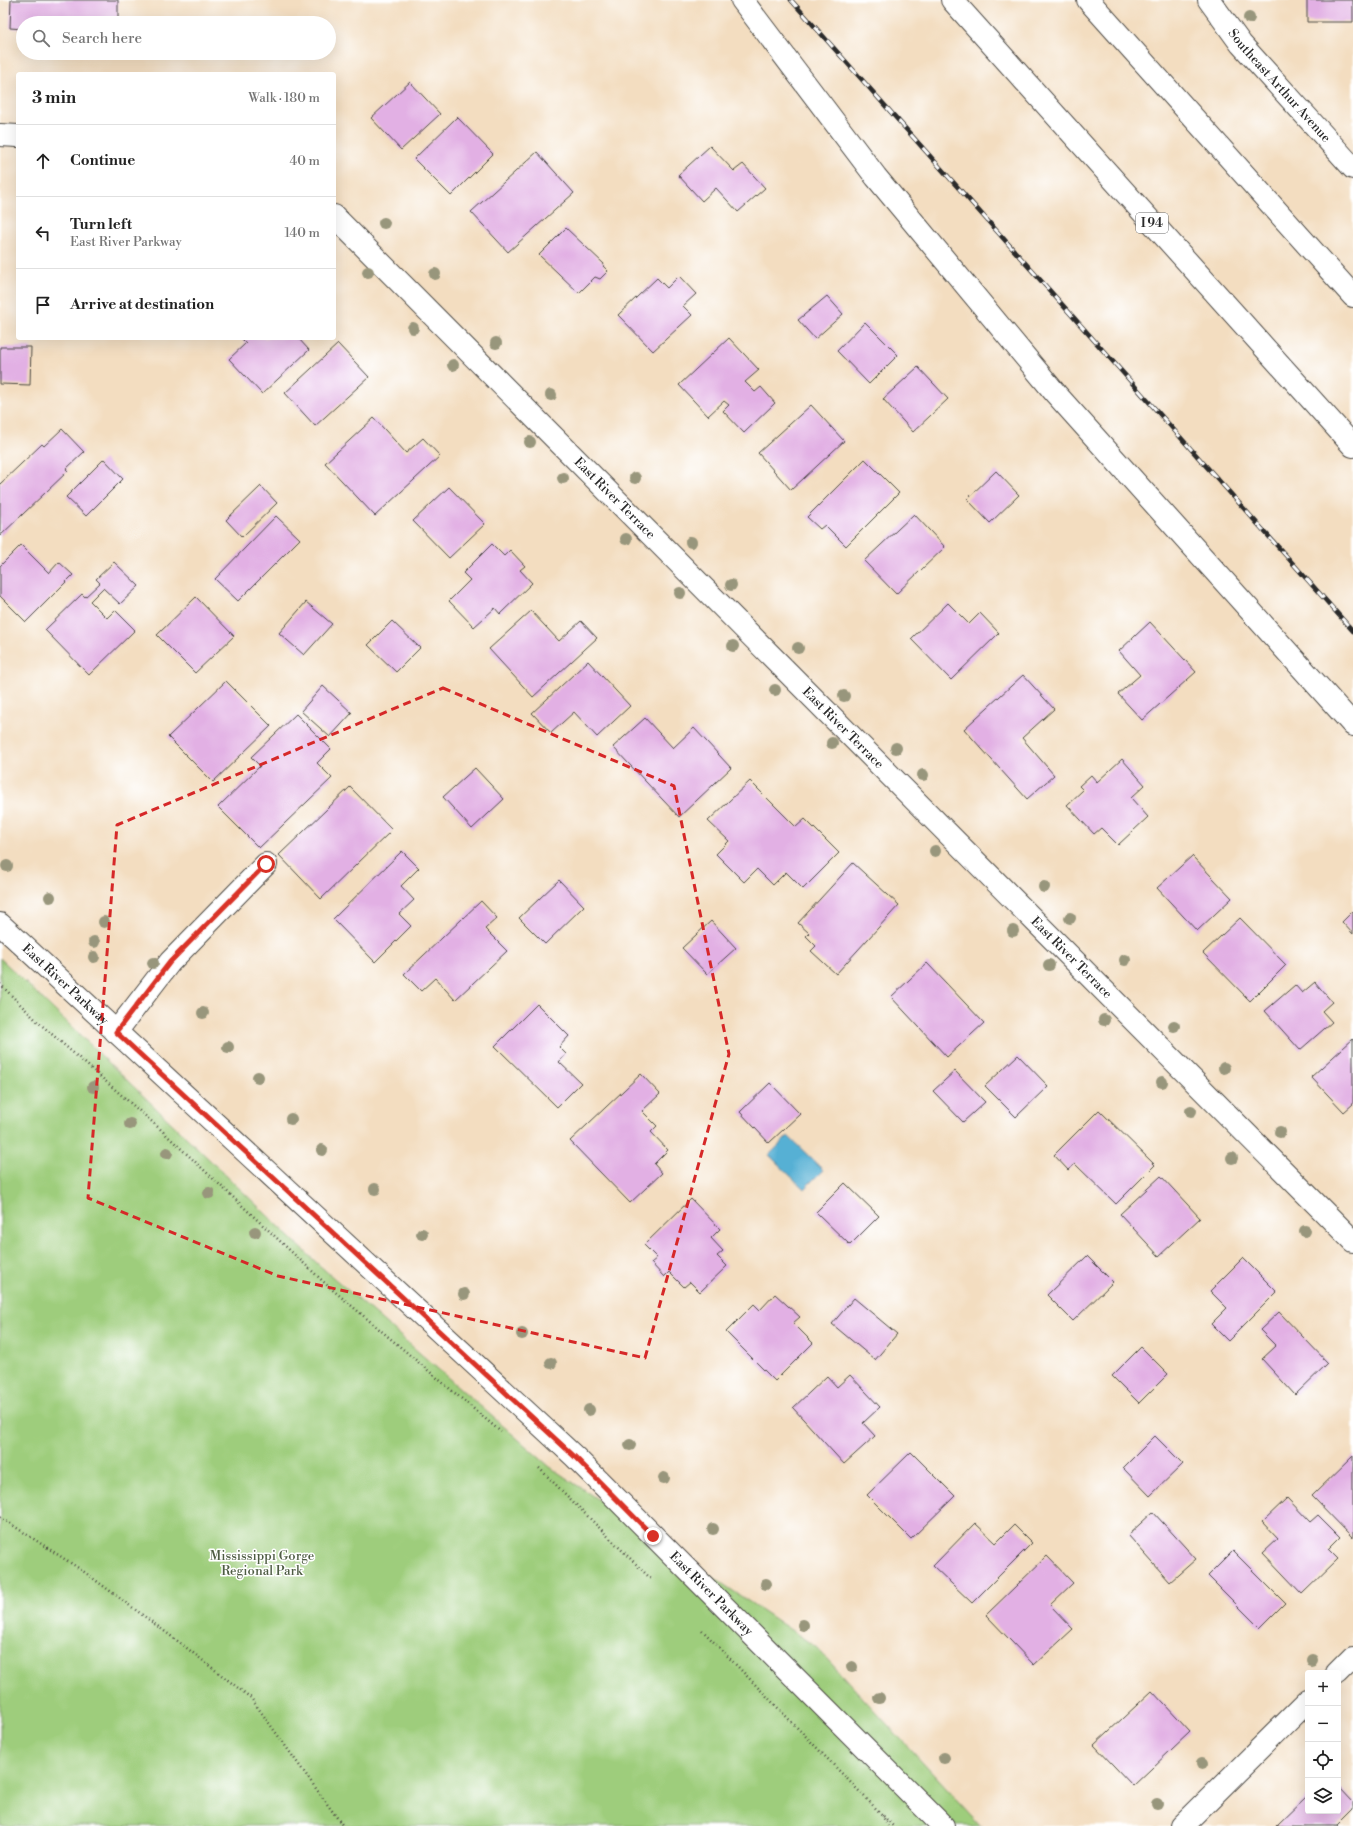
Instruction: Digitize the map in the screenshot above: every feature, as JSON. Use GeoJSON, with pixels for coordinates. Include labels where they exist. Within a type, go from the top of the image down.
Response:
{"type":"FeatureCollection","features":[{"type":"Feature","properties":{"kind":"main road"},"geometry":{"type":"LineString","coordinates":[[742,0],[876,177],[1056,394],[1353,725]]}},
{"type":"Feature","properties":{"kind":"main road","name":"I 94"},"geometry":{"type":"LineString","coordinates":[[952,0],[1353,446]]}},
{"type":"Feature","properties":{"kind":"main road"},"geometry":{"type":"LineString","coordinates":[[1088,0],[1353,296]]}},
{"type":"Feature","properties":{"kind":"main road","name":"Southeast Arthur Avenue"},"geometry":{"type":"LineString","coordinates":[[1209,0],[1241,44],[1353,168]]}},
{"type":"Feature","properties":{"kind":"main road"},"geometry":{"type":"LineString","coordinates":[[0,135],[16,136]]}},
{"type":"Feature","properties":{"kind":"main road","name":"East River Terrace"},"geometry":{"type":"LineString","coordinates":[[336,218],[1353,1241]]}},
{"type":"Feature","properties":{"kind":"main road"},"geometry":{"type":"LineString","coordinates":[[116,1032],[170,962],[266,864]]}},
{"type":"Feature","properties":{"kind":"main road","name":"East River Parkway"},"geometry":{"type":"LineString","coordinates":[[0,924],[575,1457],[943,1826]]}},
{"type":"Feature","properties":{"kind":"main road"},"geometry":{"type":"LineString","coordinates":[[1340,1670],[1353,1657]]}},
{"type":"Feature","properties":{"kind":"main road"},"geometry":{"type":"LineString","coordinates":[[1182,1826],[1305,1704]]}},
{"type":"Feature","properties":{"kind":"path"},"geometry":{"type":"LineString","coordinates":[[0,984],[38,1022],[159,1128],[327,1285],[506,1436]]}},
{"type":"Feature","properties":{"kind":"path"},"geometry":{"type":"LineString","coordinates":[[534,1463],[656,1584]]}},
{"type":"Feature","properties":{"kind":"path"},"geometry":{"type":"LineString","coordinates":[[0,1517],[83,1571],[179,1642],[251,1698],[343,1826]]}},
{"type":"Feature","properties":{"kind":"path"},"geometry":{"type":"LineString","coordinates":[[700,1628],[893,1826]]}},
{"type":"Feature","properties":{"kind":"path"},"geometry":{"type":"LineString","coordinates":[[880,1811],[888,1826]]}},
{"type":"Feature","properties":{"kind":"highlighted area"},"geometry":{"type":"Polygon","coordinates":[[[443,688],[674,786],[729,1054],[645,1358],[278,1276],[88,1198],[117,825],[443,688]]]}},
{"type":"Feature","properties":{"kind":"green space","name":"Mississippi Gorge Regional Park"},"geometry":{"type":"Polygon","coordinates":[[[0,958],[319,1265],[550,1467],[816,1647],[981,1826],[0,1826],[0,958]]]}},
{"type":"Feature","properties":{"kind":"water"},"geometry":{"type":"Polygon","coordinates":[[[788,1136],[823,1170],[804,1189],[769,1155],[788,1136]]]}},
{"type":"Feature","properties":{"kind":"building"},"geometry":{"type":"Polygon","coordinates":[[[11,0],[118,0],[118,16],[16,16],[16,28],[10,28],[11,0]]]}},
{"type":"Feature","properties":{"kind":"building"},"geometry":{"type":"Polygon","coordinates":[[[1307,0],[1353,0],[1353,22],[1307,22],[1307,0]]]}},
{"type":"Feature","properties":{"kind":"building"},"geometry":{"type":"Polygon","coordinates":[[[410,82],[440,114],[401,150],[371,118],[410,82]]]}},
{"type":"Feature","properties":{"kind":"building"},"geometry":{"type":"Polygon","coordinates":[[[457,117],[493,154],[451,196],[414,159],[457,117]]]}},
{"type":"Feature","properties":{"kind":"building"},"geometry":{"type":"Polygon","coordinates":[[[710,146],[734,171],[743,164],[765,188],[738,212],[716,188],[702,201],[678,175],[710,146]]]}},
{"type":"Feature","properties":{"kind":"building"},"geometry":{"type":"Polygon","coordinates":[[[537,152],[574,193],[508,252],[471,212],[537,152]]]}},
{"type":"Feature","properties":{"kind":"building"},"geometry":{"type":"Polygon","coordinates":[[[566,228],[604,264],[603,266],[608,271],[600,279],[595,277],[579,293],[539,255],[566,228]]]}},
{"type":"Feature","properties":{"kind":"building"},"geometry":{"type":"Polygon","coordinates":[[[679,276],[696,294],[683,306],[692,315],[653,351],[618,315],[657,278],[667,288],[679,276]]]}},
{"type":"Feature","properties":{"kind":"building"},"geometry":{"type":"Polygon","coordinates":[[[827,296],[843,314],[815,339],[798,320],[827,296]]]}},
{"type":"Feature","properties":{"kind":"building"},"geometry":{"type":"Polygon","coordinates":[[[865,322],[898,355],[869,384],[837,351],[865,322]]]}},
{"type":"Feature","properties":{"kind":"building"},"geometry":{"type":"Polygon","coordinates":[[[729,338],[759,370],[745,382],[755,392],[761,387],[775,403],[744,433],[723,411],[729,405],[724,401],[708,416],[679,385],[729,338]]]}},
{"type":"Feature","properties":{"kind":"building"},"geometry":{"type":"Polygon","coordinates":[[[243,340],[300,340],[309,350],[262,394],[229,359],[246,343],[243,340]]]}},
{"type":"Feature","properties":{"kind":"building"},"geometry":{"type":"Polygon","coordinates":[[[338,344],[369,377],[315,426],[285,393],[338,344]]]}},
{"type":"Feature","properties":{"kind":"building"},"geometry":{"type":"Polygon","coordinates":[[[0,347],[31,347],[30,385],[0,384],[0,347]]]}},
{"type":"Feature","properties":{"kind":"building"},"geometry":{"type":"Polygon","coordinates":[[[918,367],[948,399],[913,432],[883,399],[918,367]]]}},
{"type":"Feature","properties":{"kind":"building"},"geometry":{"type":"Polygon","coordinates":[[[811,405],[844,441],[791,490],[758,453],[811,405]]]}},
{"type":"Feature","properties":{"kind":"building"},"geometry":{"type":"Polygon","coordinates":[[[374,418],[406,453],[423,438],[440,456],[375,516],[325,463],[374,418]]]}},
{"type":"Feature","properties":{"kind":"building"},"geometry":{"type":"Polygon","coordinates":[[[62,429],[84,452],[66,469],[68,471],[0,536],[0,484],[42,444],[44,446],[62,429]]]}},
{"type":"Feature","properties":{"kind":"building"},"geometry":{"type":"Polygon","coordinates":[[[104,459],[123,479],[86,516],[66,497],[104,459]]]}},
{"type":"Feature","properties":{"kind":"building"},"geometry":{"type":"Polygon","coordinates":[[[865,459],[899,493],[846,546],[825,525],[820,529],[807,517],[865,459]]]}},
{"type":"Feature","properties":{"kind":"building"},"geometry":{"type":"Polygon","coordinates":[[[996,471],[1019,495],[990,523],[967,499],[996,471]]]}},
{"type":"Feature","properties":{"kind":"building"},"geometry":{"type":"Polygon","coordinates":[[[261,486],[277,503],[242,537],[226,520],[261,486]]]}},
{"type":"Feature","properties":{"kind":"building"},"geometry":{"type":"Polygon","coordinates":[[[449,487],[485,524],[449,558],[413,521],[449,487]]]}},
{"type":"Feature","properties":{"kind":"building"},"geometry":{"type":"Polygon","coordinates":[[[914,514],[945,547],[896,594],[864,561],[914,514]]]}},
{"type":"Feature","properties":{"kind":"building"},"geometry":{"type":"Polygon","coordinates":[[[276,516],[300,539],[238,601],[215,579],[276,516]]]}},
{"type":"Feature","properties":{"kind":"building"},"geometry":{"type":"Polygon","coordinates":[[[492,544],[504,556],[510,550],[525,566],[520,570],[532,583],[500,614],[495,608],[474,627],[449,601],[470,580],[463,573],[492,544]]]}},
{"type":"Feature","properties":{"kind":"building"},"geometry":{"type":"Polygon","coordinates":[[[21,545],[49,573],[59,562],[73,575],[26,622],[0,596],[0,566],[21,545]]]}},
{"type":"Feature","properties":{"kind":"building"},"geometry":{"type":"Polygon","coordinates":[[[114,562],[139,586],[120,604],[103,588],[90,601],[107,618],[115,610],[135,630],[89,675],[45,630],[82,594],[85,597],[100,583],[96,579],[114,562]]]}},
{"type":"Feature","properties":{"kind":"building"},"geometry":{"type":"Polygon","coordinates":[[[196,597],[234,636],[195,673],[157,635],[196,597]]]}},
{"type":"Feature","properties":{"kind":"building"},"geometry":{"type":"Polygon","coordinates":[[[306,602],[332,624],[304,655],[279,633],[306,602]]]}},
{"type":"Feature","properties":{"kind":"building"},"geometry":{"type":"Polygon","coordinates":[[[948,603],[969,624],[980,613],[999,633],[951,680],[911,639],[948,603]]]}},
{"type":"Feature","properties":{"kind":"building"},"geometry":{"type":"Polygon","coordinates":[[[531,611],[559,641],[581,621],[597,638],[533,697],[489,649],[531,611]]]}},
{"type":"Feature","properties":{"kind":"building"},"geometry":{"type":"Polygon","coordinates":[[[392,621],[420,648],[396,672],[368,645],[392,621]]]}},
{"type":"Feature","properties":{"kind":"building"},"geometry":{"type":"Polygon","coordinates":[[[1150,622],[1196,672],[1142,720],[1118,694],[1140,675],[1119,651],[1150,622]]]}},
{"type":"Feature","properties":{"kind":"building"},"geometry":{"type":"Polygon","coordinates":[[[588,661],[630,706],[597,737],[574,712],[551,733],[532,713],[588,661]]]}},
{"type":"Feature","properties":{"kind":"building"},"geometry":{"type":"Polygon","coordinates":[[[1023,675],[1054,709],[1022,738],[1054,775],[1027,799],[964,729],[1023,675]]]}},
{"type":"Feature","properties":{"kind":"building"},"geometry":{"type":"Polygon","coordinates":[[[226,681],[271,726],[213,782],[168,737],[226,681]]]}},
{"type":"Feature","properties":{"kind":"building"},"geometry":{"type":"Polygon","coordinates":[[[323,686],[352,713],[330,737],[301,711],[323,686]]]}},
{"type":"Feature","properties":{"kind":"building"},"geometry":{"type":"Polygon","coordinates":[[[296,714],[331,749],[317,763],[332,778],[259,848],[218,807],[260,766],[251,757],[296,714]]]}},
{"type":"Feature","properties":{"kind":"building"},"geometry":{"type":"Polygon","coordinates":[[[645,718],[673,748],[694,728],[731,768],[679,817],[613,747],[645,718]]]}},
{"type":"Feature","properties":{"kind":"building"},"geometry":{"type":"Polygon","coordinates":[[[1122,759],[1145,785],[1131,798],[1148,817],[1118,845],[1101,828],[1094,834],[1067,805],[1083,790],[1079,786],[1091,775],[1097,782],[1122,759]]]}},
{"type":"Feature","properties":{"kind":"building"},"geometry":{"type":"Polygon","coordinates":[[[475,768],[504,799],[472,829],[443,797],[475,768]]]}},
{"type":"Feature","properties":{"kind":"building"},"geometry":{"type":"Polygon","coordinates":[[[750,781],[796,827],[805,819],[839,853],[803,889],[786,872],[773,885],[757,869],[744,882],[716,854],[729,841],[708,821],[750,781]]]}},
{"type":"Feature","properties":{"kind":"building"},"geometry":{"type":"Polygon","coordinates":[[[350,787],[392,830],[321,899],[279,855],[350,787]]]}},
{"type":"Feature","properties":{"kind":"building"},"geometry":{"type":"Polygon","coordinates":[[[402,851],[419,868],[401,886],[414,900],[399,914],[411,926],[375,962],[333,919],[402,851]]]}},
{"type":"Feature","properties":{"kind":"building"},"geometry":{"type":"Polygon","coordinates":[[[1192,856],[1232,898],[1197,931],[1157,888],[1192,856]]]}},
{"type":"Feature","properties":{"kind":"building"},"geometry":{"type":"Polygon","coordinates":[[[853,863],[899,905],[836,974],[811,951],[816,946],[806,936],[809,933],[798,923],[853,863]]]}},
{"type":"Feature","properties":{"kind":"building"},"geometry":{"type":"Polygon","coordinates":[[[559,880],[584,906],[545,944],[519,918],[559,880]]]}},
{"type":"Feature","properties":{"kind":"building"},"geometry":{"type":"Polygon","coordinates":[[[481,901],[497,918],[485,929],[507,951],[455,1000],[435,978],[421,991],[404,974],[481,901]]]}},
{"type":"Feature","properties":{"kind":"building"},"geometry":{"type":"Polygon","coordinates":[[[1353,911],[1353,934],[1342,922],[1353,911]]]}},
{"type":"Feature","properties":{"kind":"building"},"geometry":{"type":"Polygon","coordinates":[[[1240,918],[1286,965],[1250,1001],[1203,953],[1240,918]]]}},
{"type":"Feature","properties":{"kind":"building"},"geometry":{"type":"Polygon","coordinates":[[[711,921],[736,948],[707,974],[682,948],[711,921]]]}},
{"type":"Feature","properties":{"kind":"building"},"geometry":{"type":"Polygon","coordinates":[[[927,963],[984,1023],[947,1057],[891,997],[927,963]]]}},
{"type":"Feature","properties":{"kind":"building"},"geometry":{"type":"Polygon","coordinates":[[[1315,982],[1332,1002],[1322,1011],[1332,1022],[1300,1050],[1265,1011],[1295,985],[1302,993],[1315,982]]]}},
{"type":"Feature","properties":{"kind":"building"},"geometry":{"type":"Polygon","coordinates":[[[537,1004],[569,1036],[559,1047],[566,1054],[559,1062],[581,1083],[557,1107],[495,1046],[537,1004]]]}},
{"type":"Feature","properties":{"kind":"building"},"geometry":{"type":"Polygon","coordinates":[[[1353,1039],[1353,1104],[1344,1112],[1311,1077],[1353,1039]]]}},
{"type":"Feature","properties":{"kind":"building"},"geometry":{"type":"Polygon","coordinates":[[[1018,1055],[1048,1086],[1016,1117],[985,1086],[1018,1055]]]}},
{"type":"Feature","properties":{"kind":"building"},"geometry":{"type":"Polygon","coordinates":[[[955,1071],[985,1102],[963,1122],[933,1091],[955,1071]]]}},
{"type":"Feature","properties":{"kind":"building"},"geometry":{"type":"Polygon","coordinates":[[[641,1074],[660,1094],[642,1111],[657,1126],[651,1132],[668,1150],[654,1164],[662,1173],[630,1203],[570,1141],[641,1074]]]}},
{"type":"Feature","properties":{"kind":"building"},"geometry":{"type":"Polygon","coordinates":[[[770,1083],[800,1114],[769,1143],[740,1112],[770,1083]]]}},
{"type":"Feature","properties":{"kind":"building"},"geometry":{"type":"Polygon","coordinates":[[[1099,1110],[1155,1165],[1116,1204],[1075,1164],[1068,1170],[1054,1155],[1099,1110]]]}},
{"type":"Feature","properties":{"kind":"building"},"geometry":{"type":"Polygon","coordinates":[[[1161,1176],[1200,1218],[1159,1256],[1120,1214],[1161,1176]]]}},
{"type":"Feature","properties":{"kind":"building"},"geometry":{"type":"Polygon","coordinates":[[[845,1183],[879,1216],[850,1245],[816,1212],[845,1183]]]}},
{"type":"Feature","properties":{"kind":"building"},"geometry":{"type":"Polygon","coordinates":[[[691,1199],[720,1229],[711,1238],[723,1251],[717,1256],[727,1266],[700,1292],[690,1282],[684,1287],[669,1272],[664,1277],[651,1263],[657,1258],[644,1245],[691,1199]]]}},
{"type":"Feature","properties":{"kind":"building"},"geometry":{"type":"Polygon","coordinates":[[[1087,1256],[1113,1282],[1073,1321],[1047,1295],[1087,1256]]]}},
{"type":"Feature","properties":{"kind":"building"},"geometry":{"type":"Polygon","coordinates":[[[1243,1258],[1277,1292],[1228,1341],[1211,1324],[1227,1308],[1210,1291],[1243,1258]]]}},
{"type":"Feature","properties":{"kind":"building"},"geometry":{"type":"Polygon","coordinates":[[[775,1294],[800,1317],[793,1323],[813,1343],[775,1381],[726,1332],[754,1304],[760,1310],[775,1294]]]}},
{"type":"Feature","properties":{"kind":"building"},"geometry":{"type":"Polygon","coordinates":[[[854,1298],[897,1334],[875,1360],[832,1324],[854,1298]]]}},
{"type":"Feature","properties":{"kind":"building"},"geometry":{"type":"Polygon","coordinates":[[[1279,1312],[1328,1363],[1295,1395],[1262,1359],[1276,1346],[1260,1330],[1279,1312]]]}},
{"type":"Feature","properties":{"kind":"building"},"geometry":{"type":"Polygon","coordinates":[[[1141,1347],[1168,1374],[1139,1403],[1112,1376],[1141,1347]]]}},
{"type":"Feature","properties":{"kind":"building"},"geometry":{"type":"Polygon","coordinates":[[[850,1375],[880,1407],[863,1423],[875,1436],[844,1464],[793,1408],[827,1376],[837,1387],[850,1375]]]}},
{"type":"Feature","properties":{"kind":"building"},"geometry":{"type":"Polygon","coordinates":[[[1155,1436],[1183,1464],[1150,1496],[1123,1468],[1155,1436]]]}},
{"type":"Feature","properties":{"kind":"building"},"geometry":{"type":"Polygon","coordinates":[[[911,1452],[955,1496],[911,1539],[867,1495],[911,1452]]]}},
{"type":"Feature","properties":{"kind":"building"},"geometry":{"type":"Polygon","coordinates":[[[1353,1456],[1353,1538],[1312,1496],[1353,1456]]]}},
{"type":"Feature","properties":{"kind":"building"},"geometry":{"type":"Polygon","coordinates":[[[1287,1498],[1310,1522],[1318,1515],[1340,1537],[1328,1549],[1338,1559],[1302,1594],[1263,1553],[1278,1539],[1262,1522],[1287,1498]]]}},
{"type":"Feature","properties":{"kind":"building"},"geometry":{"type":"Polygon","coordinates":[[[1153,1512],[1196,1559],[1170,1582],[1128,1535],[1153,1512]]]}},
{"type":"Feature","properties":{"kind":"building"},"geometry":{"type":"Polygon","coordinates":[[[975,1523],[996,1543],[1014,1525],[1032,1543],[972,1603],[933,1566],[975,1523]]]}},
{"type":"Feature","properties":{"kind":"building"},"geometry":{"type":"Polygon","coordinates":[[[1233,1551],[1285,1603],[1260,1628],[1208,1576],[1233,1551]]]}},
{"type":"Feature","properties":{"kind":"building"},"geometry":{"type":"Polygon","coordinates":[[[1047,1556],[1073,1583],[1050,1605],[1073,1629],[1034,1665],[986,1615],[1047,1556]]]}},
{"type":"Feature","properties":{"kind":"building"},"geometry":{"type":"Polygon","coordinates":[[[1152,1691],[1190,1732],[1133,1786],[1094,1745],[1152,1691]]]}},
{"type":"Feature","properties":{"kind":"building"},"geometry":{"type":"Polygon","coordinates":[[[1341,1789],[1353,1802],[1353,1810],[1337,1826],[1276,1826],[1305,1798],[1305,1814],[1341,1814],[1341,1789]]]}},
{"type":"Feature","properties":{"kind":"railway"},"geometry":{"type":"LineString","coordinates":[[791,0],[1353,631]]}},
{"type":"Feature","properties":{"kind":"route"},"geometry":{"type":"LineString","coordinates":[[266,864],[170,962],[116,1032],[575,1457],[653,1536]]}}]}
